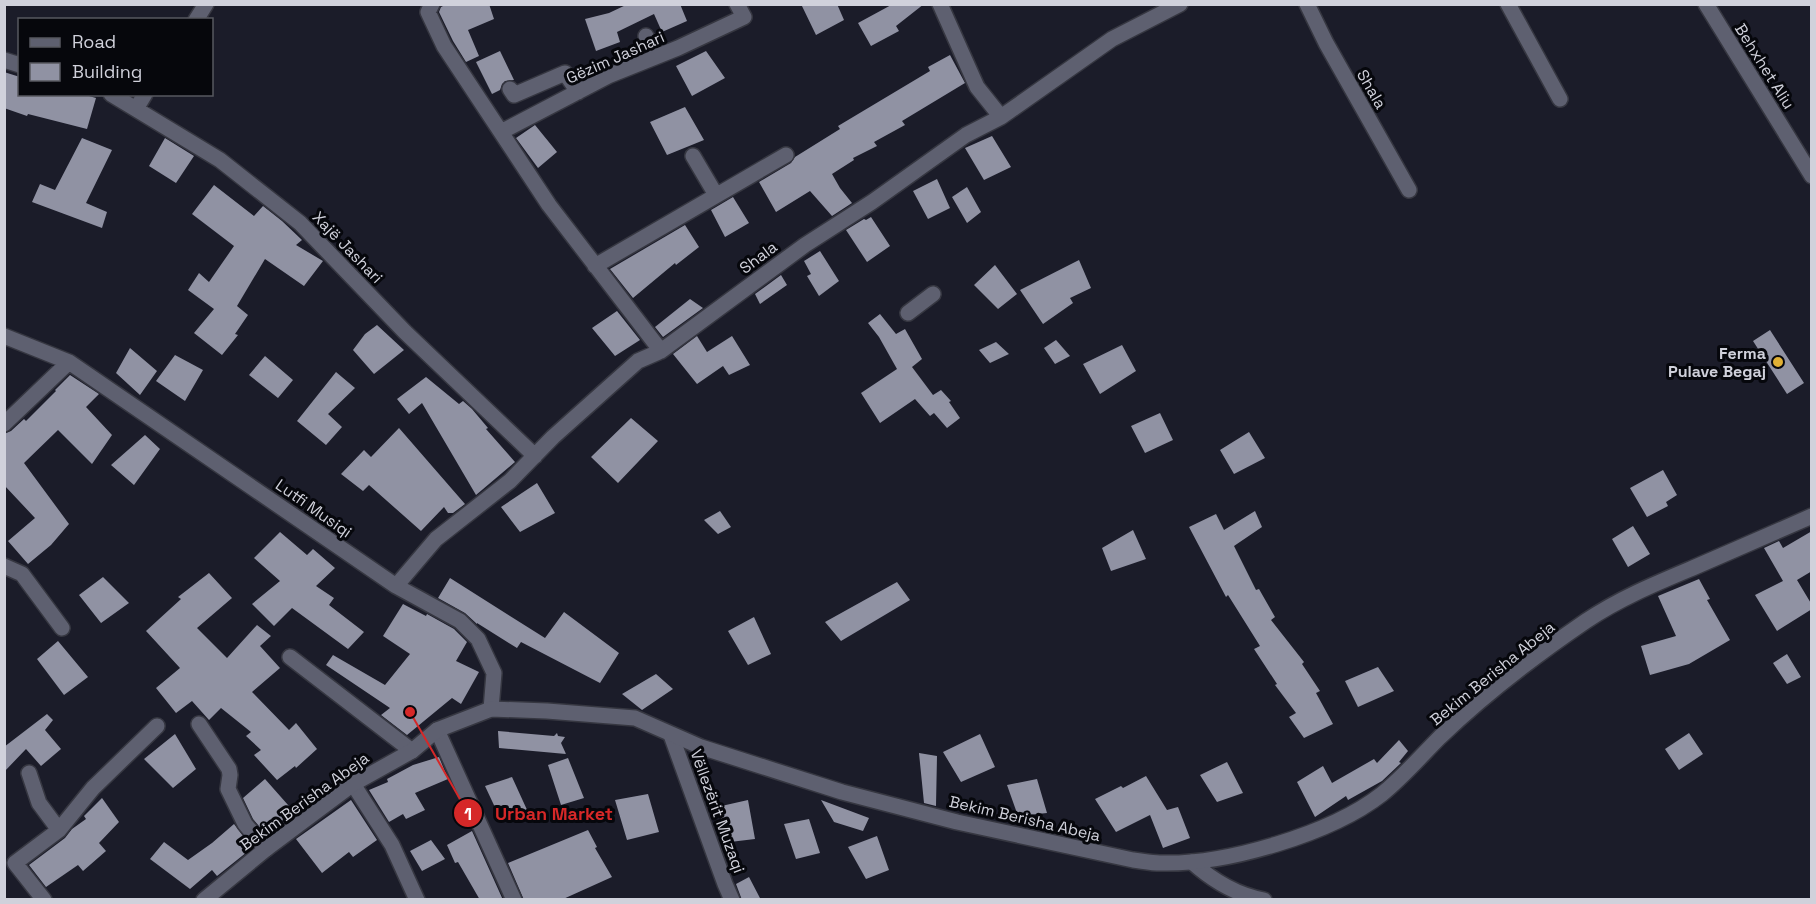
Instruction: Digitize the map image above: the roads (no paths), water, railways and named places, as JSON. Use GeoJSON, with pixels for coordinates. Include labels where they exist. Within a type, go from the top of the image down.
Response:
{"type":"FeatureCollection","features":[{"type":"Feature","properties":{"kind":"street"},"geometry":{"type":"LineString","coordinates":[[197,18],[206,4]]}},
{"type":"Feature","properties":{"kind":"street"},"geometry":{"type":"LineString","coordinates":[[432,4],[428,12],[444,46],[549,205],[661,351]]}},
{"type":"Feature","properties":{"kind":"street"},"geometry":{"type":"LineString","coordinates":[[940,4],[977,87],[1001,117]]}},
{"type":"Feature","properties":{"kind":"street","name":"Shala"},"geometry":{"type":"LineString","coordinates":[[396,586],[436,539],[510,481],[553,437],[638,362],[661,351],[805,245],[872,202],[966,135],[1001,117],[1112,39],[1180,4]]}},
{"type":"Feature","properties":{"kind":"street","name":"Shala"},"geometry":{"type":"LineString","coordinates":[[1307,4],[1326,43],[1409,190]]}},
{"type":"Feature","properties":{"kind":"street"},"geometry":{"type":"LineString","coordinates":[[1508,4],[1560,99]]}},
{"type":"Feature","properties":{"kind":"street","name":"Behxhet Aliu"},"geometry":{"type":"LineString","coordinates":[[1706,4],[1812,176]]}},
{"type":"Feature","properties":{"kind":"street","name":"Gëzim Jashari"},"geometry":{"type":"LineString","coordinates":[[501,132],[608,76],[655,57],[741,11]]}},
{"type":"Feature","properties":{"kind":"street"},"geometry":{"type":"LineString","coordinates":[[646,36],[655,57]]}},
{"type":"Feature","properties":{"kind":"street"},"geometry":{"type":"LineString","coordinates":[[510,89],[514,95],[565,73],[578,92]]}},
{"type":"Feature","properties":{"kind":"street","name":"Xajë Jashari"},"geometry":{"type":"LineString","coordinates":[[114,96],[220,160],[300,223],[405,332],[534,456]]}},
{"type":"Feature","properties":{"kind":"street"},"geometry":{"type":"LineString","coordinates":[[136,109],[145,96]]}},
{"type":"Feature","properties":{"kind":"street"},"geometry":{"type":"LineString","coordinates":[[594,266],[786,155]]}},
{"type":"Feature","properties":{"kind":"street"},"geometry":{"type":"LineString","coordinates":[[693,156],[716,195]]}},
{"type":"Feature","properties":{"kind":"street"},"geometry":{"type":"LineString","coordinates":[[908,313],[933,294]]}},
{"type":"Feature","properties":{"kind":"street","name":"Lutfi Musiqi"},"geometry":{"type":"LineString","coordinates":[[4,336],[69,362],[396,586],[460,621],[478,639],[494,673],[491,709]]}},
{"type":"Feature","properties":{"kind":"street"},"geometry":{"type":"LineString","coordinates":[[4,424],[69,362]]}},
{"type":"Feature","properties":{"kind":"street","name":"Bekim Berisha Abeja"},"geometry":{"type":"LineString","coordinates":[[204,900],[266,849],[353,784],[412,751],[437,730],[491,709],[635,718],[671,735],[760,767],[842,792],[957,822],[1133,860],[1161,864],[1192,862],[1266,847],[1311,832],[1356,811],[1382,794],[1440,737],[1517,671],[1586,621],[1638,591],[1812,516]]}},
{"type":"Feature","properties":{"kind":"street"},"geometry":{"type":"LineString","coordinates":[[4,566],[22,574],[62,628]]}},
{"type":"Feature","properties":{"kind":"street"},"geometry":{"type":"LineString","coordinates":[[290,657],[412,751]]}},
{"type":"Feature","properties":{"kind":"street"},"geometry":{"type":"LineString","coordinates":[[199,724],[229,769],[228,789],[245,824],[266,849]]}},
{"type":"Feature","properties":{"kind":"street"},"geometry":{"type":"LineString","coordinates":[[44,900],[15,863],[59,830],[93,788],[157,726]]}},
{"type":"Feature","properties":{"kind":"street"},"geometry":{"type":"LineString","coordinates":[[437,730],[514,900]]}},
{"type":"Feature","properties":{"kind":"street","name":"Vëllezërit Muzaqi"},"geometry":{"type":"LineString","coordinates":[[671,735],[732,900]]}},
{"type":"Feature","properties":{"kind":"street"},"geometry":{"type":"LineString","coordinates":[[30,772],[39,803],[59,830]]}},
{"type":"Feature","properties":{"kind":"street"},"geometry":{"type":"LineString","coordinates":[[353,784],[392,845],[417,900]]}},
{"type":"Feature","properties":{"kind":"street"},"geometry":{"type":"LineString","coordinates":[[1192,862],[1206,875],[1221,884],[1264,900]]}},
{"type":"Feature","properties":{"kind":"place","name":"Ferma Pulave Begaj"},"geometry":{"type":"Point","coordinates":[1778,362]}},
{"type":"Feature","properties":{"kind":"place","name":"Urban Market"},"geometry":{"type":"Point","coordinates":[410,712]}}]}
